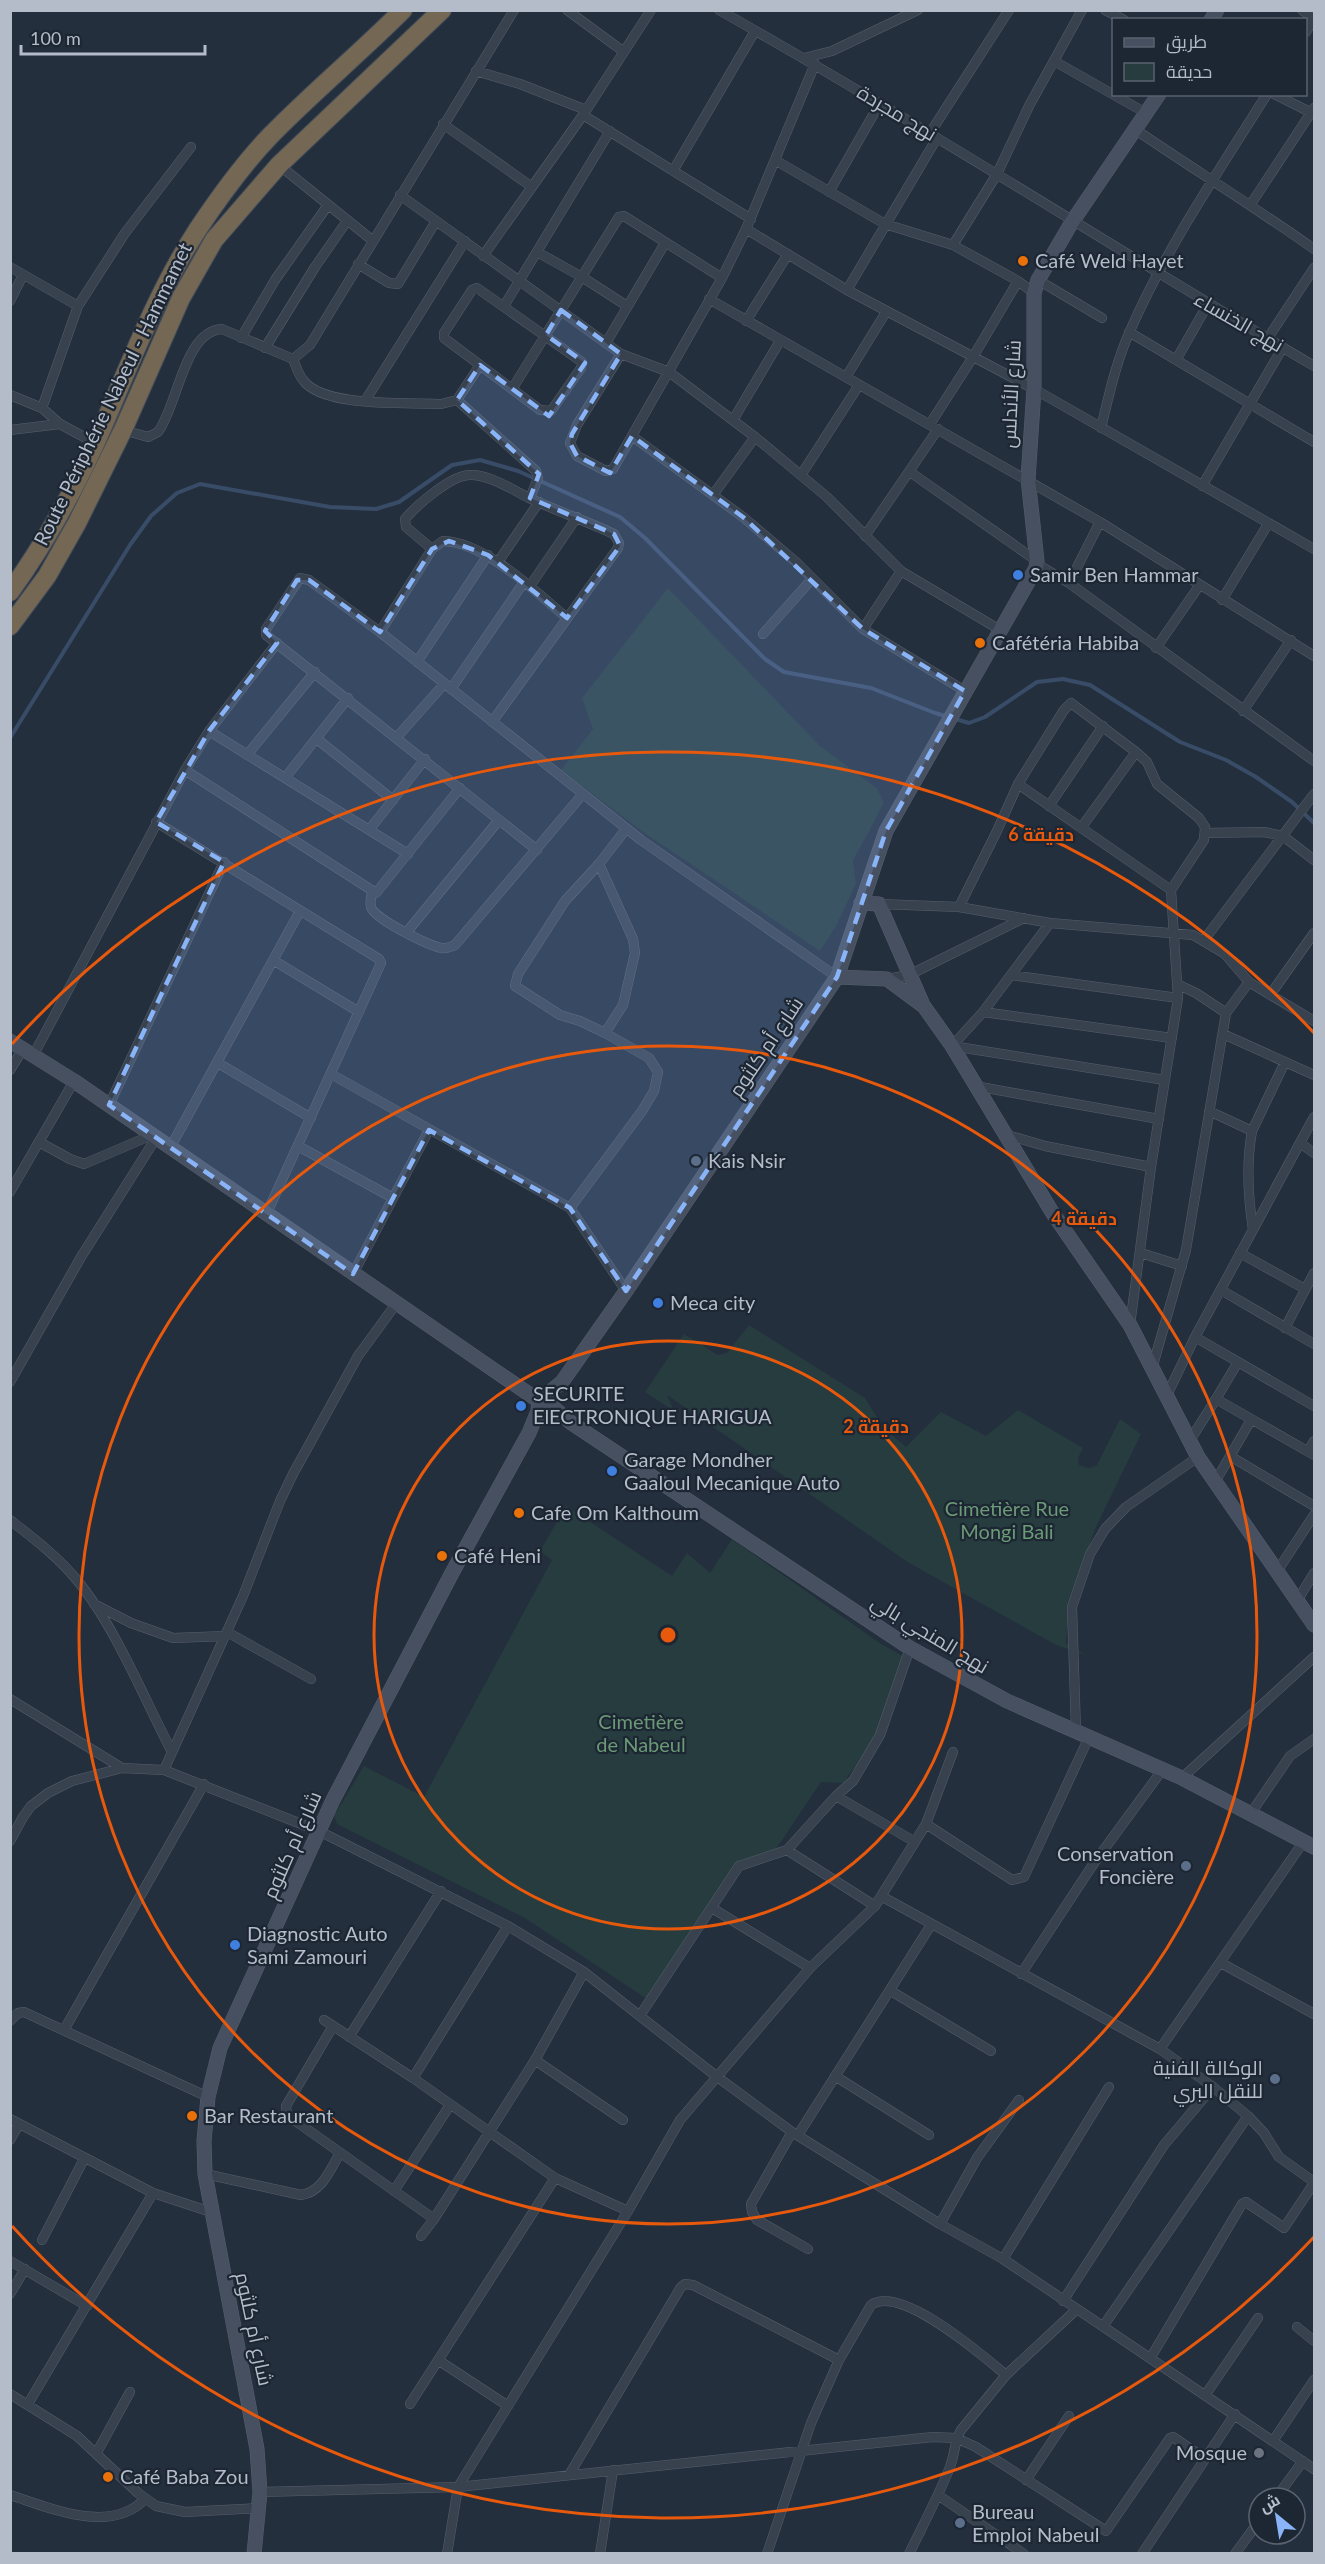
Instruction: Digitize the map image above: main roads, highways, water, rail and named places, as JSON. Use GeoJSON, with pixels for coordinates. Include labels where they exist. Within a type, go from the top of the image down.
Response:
{"type":"FeatureCollection","features":[{"type":"Feature","properties":{"kind":"highway","name":"Route Périphérie Nabeul - Hammamet"},"geometry":{"type":"LineString","coordinates":[[10,592],[59,516],[95,443],[162,291],[198,230],[234,177],[270,136],[403,10]]}},
{"type":"Feature","properties":{"kind":"highway","name":"Route Périphérie Nabeul - Hammamet"},"geometry":{"type":"LineString","coordinates":[[10,626],[47,576],[77,523],[123,429],[181,298],[214,240],[279,165],[442,10]]}},
{"type":"Feature","properties":{"kind":"waterway"},"geometry":{"type":"LineString","coordinates":[[10,738],[130,545],[151,516],[177,493],[200,484],[330,507],[376,509],[399,502],[452,465],[480,460],[518,471],[620,517],[645,538],[765,659],[784,672],[871,688],[935,713],[969,723],[985,717],[1037,682],[1063,679],[1090,685],[1180,742],[1226,760],[1256,777],[1292,802],[1314,823]]}},
{"type":"Feature","properties":{"kind":"place","name":"Café Weld Hayet"},"geometry":{"type":"Point","coordinates":[1023,261]}},
{"type":"Feature","properties":{"kind":"place","name":"Samir Ben Hammar"},"geometry":{"type":"Point","coordinates":[1018,575]}},
{"type":"Feature","properties":{"kind":"place","name":"Cafétéria Habiba"},"geometry":{"type":"Point","coordinates":[980,643]}},
{"type":"Feature","properties":{"kind":"place","name":"Kais Nsir"},"geometry":{"type":"Point","coordinates":[696,1161]}},
{"type":"Feature","properties":{"kind":"place","name":"Meca city"},"geometry":{"type":"Point","coordinates":[658,1303]}},
{"type":"Feature","properties":{"kind":"place","name":"SECURITE ElECTRONIQUE HARIGUA"},"geometry":{"type":"Point","coordinates":[521,1406]}},
{"type":"Feature","properties":{"kind":"place","name":"Garage Mondher Gaaloul Mecanique Auto"},"geometry":{"type":"Point","coordinates":[612,1471]}},
{"type":"Feature","properties":{"kind":"place","name":"Cafe Om Kalthoum"},"geometry":{"type":"Point","coordinates":[519,1513]}},
{"type":"Feature","properties":{"kind":"place","name":"Café Heni"},"geometry":{"type":"Point","coordinates":[442,1556]}},
{"type":"Feature","properties":{"kind":"place","name":"Conservation Foncière"},"geometry":{"type":"Point","coordinates":[1186,1866]}},
{"type":"Feature","properties":{"kind":"place","name":"Diagnostic Auto Sami Zamouri"},"geometry":{"type":"Point","coordinates":[235,1945]}},
{"type":"Feature","properties":{"kind":"place","name":"الوكالة الفنية للنقل البري"},"geometry":{"type":"Point","coordinates":[1275,2079]}},
{"type":"Feature","properties":{"kind":"place","name":"Bar Restaurant"},"geometry":{"type":"Point","coordinates":[192,2116]}},
{"type":"Feature","properties":{"kind":"place","name":"Mosque"},"geometry":{"type":"Point","coordinates":[1259,2453]}},
{"type":"Feature","properties":{"kind":"place","name":"Café Baba Zou"},"geometry":{"type":"Point","coordinates":[108,2477]}},
{"type":"Feature","properties":{"kind":"place","name":"Bureau Emploi Nabeul"},"geometry":{"type":"Point","coordinates":[960,2523]}},
{"type":"Feature","properties":{"kind":"park label","name":"Cimetière Rue Mongi Bali"},"geometry":{"type":"Point","coordinates":[1007,1520]}},
{"type":"Feature","properties":{"kind":"park label","name":"Cimetière de Nabeul"},"geometry":{"type":"Point","coordinates":[641,1734]}}]}
